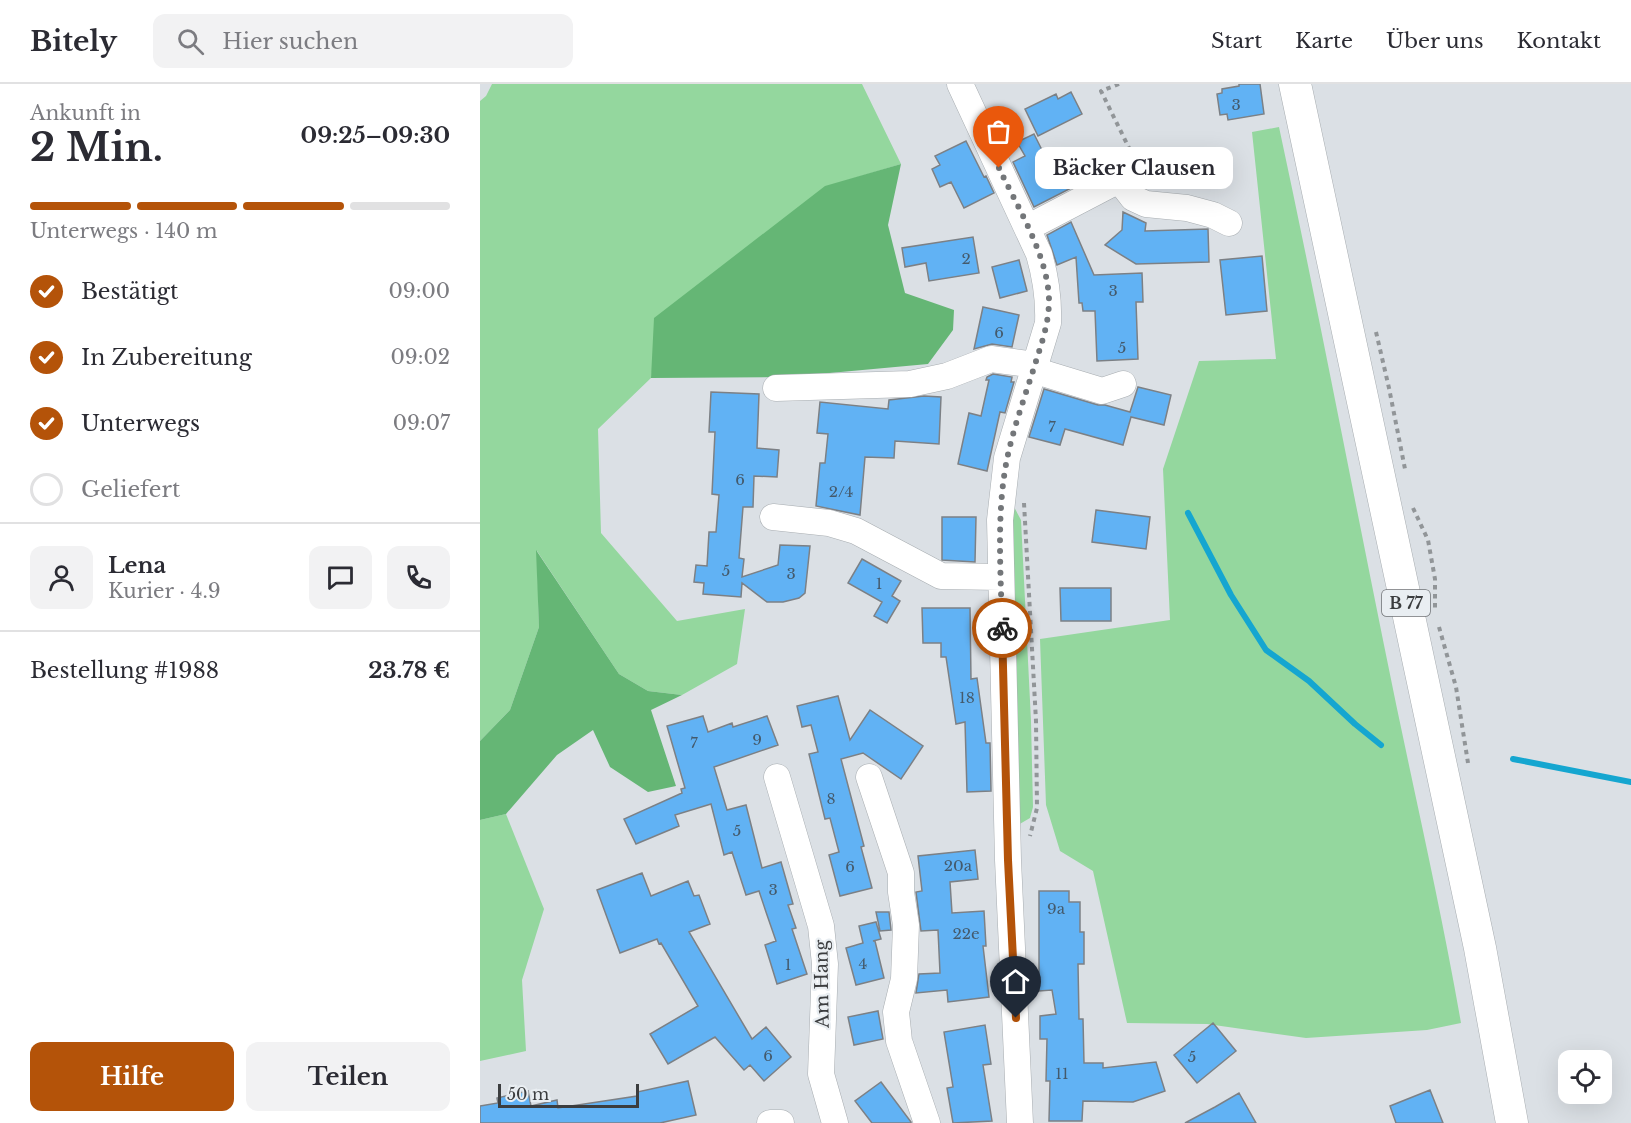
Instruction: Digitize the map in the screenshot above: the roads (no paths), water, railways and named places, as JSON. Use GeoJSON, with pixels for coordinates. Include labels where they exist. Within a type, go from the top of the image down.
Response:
{"type":"FeatureCollection","features":[{"type":"Feature","properties":{"kind":"main road","name":"B 77"},"geometry":{"type":"LineString","coordinates":[[1295,84],[1478,936],[1512,1123]]}},
{"type":"Feature","properties":{"kind":"street"},"geometry":{"type":"LineString","coordinates":[[960,84],[1039,254],[1047,278],[1049,300],[1048,323],[1012,440],[1003,486],[1000,520],[1008,860],[1020,1123]]}},
{"type":"Feature","properties":{"kind":"street"},"geometry":{"type":"LineString","coordinates":[[1023,218],[1119,180],[1133,198],[1146,204],[1187,208],[1213,215],[1229,223]]}},
{"type":"Feature","properties":{"kind":"street"},"geometry":{"type":"LineString","coordinates":[[776,388],[910,384],[947,376],[991,359],[1034,367],[1102,391],[1123,384]]}},
{"type":"Feature","properties":{"kind":"street"},"geometry":{"type":"LineString","coordinates":[[773,517],[829,523],[856,531],[941,576],[1001,577]]}},
{"type":"Feature","properties":{"kind":"street","name":"Am Hang"},"geometry":{"type":"LineString","coordinates":[[777,777],[821,926],[825,964],[821,1074],[835,1123]]}},
{"type":"Feature","properties":{"kind":"street"},"geometry":{"type":"LineString","coordinates":[[869,777],[902,873],[906,925],[904,979],[896,1012],[899,1041],[927,1123]]}},
{"type":"Feature","properties":{"kind":"street"},"geometry":{"type":"LineString","coordinates":[[770,1123],[781,1123]]}},
{"type":"Feature","properties":{"kind":"waterway"},"geometry":{"type":"LineString","coordinates":[[1188,513],[1231,595],[1266,650],[1309,681],[1381,745]]}},
{"type":"Feature","properties":{"kind":"waterway"},"geometry":{"type":"LineString","coordinates":[[1513,759],[1631,782]]}},
{"type":"Feature","properties":{"kind":"place","name":"Bäcker Clausen"},"geometry":{"type":"Point","coordinates":[999,168]}}]}
